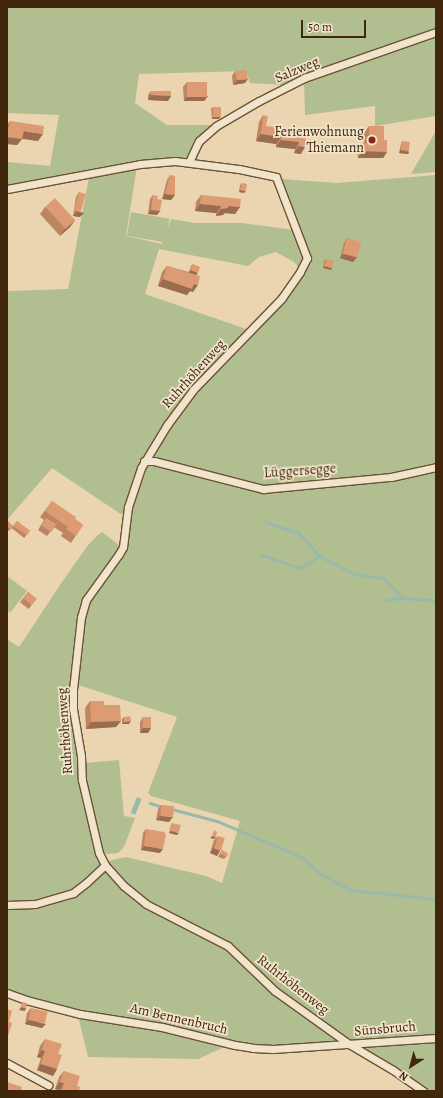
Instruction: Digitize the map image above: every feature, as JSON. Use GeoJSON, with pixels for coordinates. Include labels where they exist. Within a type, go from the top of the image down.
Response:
{"type":"FeatureCollection","features":[{"type":"Feature","properties":{"kind":"street","name":"Salzweg"},"geometry":{"type":"LineString","coordinates":[[189,162],[199,141],[216,126],[260,101],[304,78],[436,32]]}},
{"type":"Feature","properties":{"kind":"street","name":"Ruhrhöhenweg"},"geometry":{"type":"LineString","coordinates":[[7,189],[140,164],[175,161],[239,169],[276,177],[307,258],[300,272],[282,298],[193,390],[166,425],[144,462],[128,508],[123,547],[86,600],[83,607],[73,689],[74,709],[81,756],[82,780],[92,826],[105,865],[124,886],[146,904],[228,946],[275,991],[348,1044]]}},
{"type":"Feature","properties":{"kind":"street","name":"Lüggersegge"},"geometry":{"type":"LineString","coordinates":[[144,462],[161,462],[263,489],[391,477],[436,467]]}},
{"type":"Feature","properties":{"kind":"street"},"geometry":{"type":"LineString","coordinates":[[7,905],[35,904],[73,893],[105,865]]}},
{"type":"Feature","properties":{"kind":"street","name":"Am Bennenbruch"},"geometry":{"type":"LineString","coordinates":[[7,993],[26,1000],[80,1014],[162,1027],[235,1045],[273,1049],[321,1044],[348,1044]]}},
{"type":"Feature","properties":{"kind":"street","name":"Sünsbruch"},"geometry":{"type":"LineString","coordinates":[[348,1044],[436,1038]]}},
{"type":"Feature","properties":{"kind":"street","name":"Sünsbruch"},"geometry":{"type":"LineString","coordinates":[[348,1044],[393,1070],[423,1091]]}},
{"type":"Feature","properties":{"kind":"street"},"geometry":{"type":"LineString","coordinates":[[7,1063],[48,1085]]}},
{"type":"Feature","properties":{"kind":"green space"},"geometry":{"type":"Polygon","coordinates":[[[7,7],[436,7],[436,31],[286,85],[250,83],[246,71],[139,74],[135,103],[167,125],[214,125],[188,161],[140,162],[7,187],[7,162],[50,166],[59,115],[7,113],[7,7]]]}},
{"type":"Feature","properties":{"kind":"green space"},"geometry":{"type":"Polygon","coordinates":[[[436,35],[436,116],[375,126],[375,106],[305,115],[304,80],[436,35]]]}},
{"type":"Feature","properties":{"kind":"green space"},"geometry":{"type":"Polygon","coordinates":[[[436,131],[436,172],[411,174],[426,148],[436,131]]]}},
{"type":"Feature","properties":{"kind":"green space"},"geometry":{"type":"Polygon","coordinates":[[[137,166],[126,236],[162,244],[171,219],[195,223],[242,223],[294,230],[305,257],[300,269],[294,262],[276,252],[259,257],[248,266],[159,249],[145,294],[249,330],[165,424],[141,460],[122,515],[52,468],[7,520],[7,291],[68,289],[89,177],[137,166]]]}},
{"type":"Feature","properties":{"kind":"green space"},"geometry":{"type":"Polygon","coordinates":[[[436,175],[436,1036],[273,1047],[229,1042],[227,1046],[198,1059],[88,1057],[78,1016],[7,991],[7,639],[19,647],[88,545],[98,535],[102,532],[119,545],[118,552],[84,600],[71,690],[81,780],[98,854],[104,866],[111,874],[145,906],[227,949],[245,967],[250,965],[229,944],[146,903],[125,885],[104,862],[126,857],[206,876],[222,883],[240,821],[151,796],[148,793],[177,717],[75,684],[86,605],[122,553],[126,537],[129,509],[143,466],[168,426],[195,391],[287,295],[304,271],[308,256],[282,188],[281,179],[337,183],[436,175]]]}},
{"type":"Feature","properties":{"kind":"green space"},"geometry":{"type":"Polygon","coordinates":[[[131,212],[169,219],[165,242],[127,236],[131,212]]]}},
{"type":"Feature","properties":{"kind":"green space"},"geometry":{"type":"Polygon","coordinates":[[[7,576],[27,591],[10,613],[7,610],[7,576]]]}},
{"type":"Feature","properties":{"kind":"green space"},"geometry":{"type":"Polygon","coordinates":[[[119,760],[124,816],[135,818],[124,847],[118,853],[107,854],[100,851],[84,779],[84,763],[119,760]]]}},
{"type":"Feature","properties":{"kind":"green space"},"geometry":{"type":"Polygon","coordinates":[[[436,1039],[436,1091],[426,1091],[355,1046],[436,1039]]]}},
{"type":"Feature","properties":{"kind":"shaded area"},"geometry":{"type":"Polygon","coordinates":[[[137,797],[142,799],[135,815],[131,813],[137,797]]]}},
{"type":"Feature","properties":{"kind":"building"},"geometry":{"type":"Polygon","coordinates":[[[246,70],[248,79],[237,80],[235,71],[246,70]]]}},
{"type":"Feature","properties":{"kind":"building"},"geometry":{"type":"Polygon","coordinates":[[[187,82],[207,82],[207,97],[187,97],[187,82]]]}},
{"type":"Feature","properties":{"kind":"building"},"geometry":{"type":"Polygon","coordinates":[[[151,91],[171,91],[171,96],[151,95],[151,91]]]}},
{"type":"Feature","properties":{"kind":"building"},"geometry":{"type":"Polygon","coordinates":[[[213,107],[221,107],[221,117],[213,117],[213,107]]]}},
{"type":"Feature","properties":{"kind":"building"},"geometry":{"type":"Polygon","coordinates":[[[263,115],[268,116],[266,126],[302,130],[301,136],[306,137],[305,147],[299,146],[299,142],[281,140],[281,137],[261,134],[263,115]]]}},
{"type":"Feature","properties":{"kind":"building"},"geometry":{"type":"Polygon","coordinates":[[[10,121],[44,126],[43,134],[24,131],[22,139],[7,137],[7,129],[10,121]]]}},
{"type":"Feature","properties":{"kind":"building"},"geometry":{"type":"Polygon","coordinates":[[[369,126],[384,126],[384,140],[387,140],[387,152],[362,151],[362,143],[369,143],[369,126]]]}},
{"type":"Feature","properties":{"kind":"building"},"geometry":{"type":"Polygon","coordinates":[[[402,141],[410,142],[409,151],[401,150],[402,141]]]}},
{"type":"Feature","properties":{"kind":"building"},"geometry":{"type":"Polygon","coordinates":[[[170,175],[175,176],[175,195],[165,194],[170,175]]]}},
{"type":"Feature","properties":{"kind":"building"},"geometry":{"type":"Polygon","coordinates":[[[242,183],[247,184],[246,191],[240,190],[242,183]]]}},
{"type":"Feature","properties":{"kind":"building"},"geometry":{"type":"Polygon","coordinates":[[[79,192],[86,194],[80,212],[74,210],[79,192]]]}},
{"type":"Feature","properties":{"kind":"building"},"geometry":{"type":"Polygon","coordinates":[[[153,195],[158,196],[157,199],[162,200],[160,211],[151,210],[153,195]]]}},
{"type":"Feature","properties":{"kind":"building"},"geometry":{"type":"Polygon","coordinates":[[[201,195],[241,199],[240,207],[228,206],[228,208],[221,209],[221,206],[200,204],[201,195]]]}},
{"type":"Feature","properties":{"kind":"building"},"geometry":{"type":"Polygon","coordinates":[[[55,198],[75,220],[65,229],[45,207],[55,198]]]}},
{"type":"Feature","properties":{"kind":"building"},"geometry":{"type":"Polygon","coordinates":[[[347,238],[361,242],[357,258],[343,253],[347,238]]]}},
{"type":"Feature","properties":{"kind":"building"},"geometry":{"type":"Polygon","coordinates":[[[326,259],[334,260],[332,268],[324,266],[326,259]]]}},
{"type":"Feature","properties":{"kind":"building"},"geometry":{"type":"Polygon","coordinates":[[[193,264],[200,267],[198,273],[190,270],[193,264]]]}},
{"type":"Feature","properties":{"kind":"building"},"geometry":{"type":"Polygon","coordinates":[[[167,266],[200,276],[198,285],[194,284],[192,289],[163,279],[167,266]]]}},
{"type":"Feature","properties":{"kind":"building"},"geometry":{"type":"Polygon","coordinates":[[[52,501],[76,517],[75,519],[83,525],[76,536],[66,529],[68,527],[45,511],[52,501]]]}},
{"type":"Feature","properties":{"kind":"building"},"geometry":{"type":"Polygon","coordinates":[[[46,518],[56,524],[52,532],[41,526],[46,518]]]}},
{"type":"Feature","properties":{"kind":"building"},"geometry":{"type":"Polygon","coordinates":[[[8,521],[13,526],[11,529],[7,526],[8,521]]]}},
{"type":"Feature","properties":{"kind":"building"},"geometry":{"type":"Polygon","coordinates":[[[17,521],[30,531],[27,535],[13,526],[17,521]]]}},
{"type":"Feature","properties":{"kind":"building"},"geometry":{"type":"Polygon","coordinates":[[[28,592],[37,599],[32,605],[23,598],[28,592]]]}},
{"type":"Feature","properties":{"kind":"building"},"geometry":{"type":"Polygon","coordinates":[[[90,701],[104,701],[104,705],[120,705],[121,721],[91,722],[90,701]]]}},
{"type":"Feature","properties":{"kind":"building"},"geometry":{"type":"Polygon","coordinates":[[[130,716],[131,721],[124,722],[124,717],[130,716]]]}},
{"type":"Feature","properties":{"kind":"building"},"geometry":{"type":"Polygon","coordinates":[[[143,717],[151,717],[151,728],[143,728],[143,717]]]}},
{"type":"Feature","properties":{"kind":"building"},"geometry":{"type":"Polygon","coordinates":[[[161,805],[174,806],[173,817],[160,816],[161,805]]]}},
{"type":"Feature","properties":{"kind":"building"},"geometry":{"type":"Polygon","coordinates":[[[172,823],[181,825],[179,833],[170,831],[172,823]]]}},
{"type":"Feature","properties":{"kind":"building"},"geometry":{"type":"Polygon","coordinates":[[[146,829],[164,832],[166,835],[163,849],[144,846],[146,829]]]}},
{"type":"Feature","properties":{"kind":"building"},"geometry":{"type":"Polygon","coordinates":[[[214,830],[217,832],[216,837],[212,836],[214,830]]]}},
{"type":"Feature","properties":{"kind":"building"},"geometry":{"type":"Polygon","coordinates":[[[218,836],[225,838],[221,850],[214,848],[218,836]]]}},
{"type":"Feature","properties":{"kind":"building"},"geometry":{"type":"Polygon","coordinates":[[[222,850],[228,853],[226,857],[220,854],[222,850]]]}},
{"type":"Feature","properties":{"kind":"building"},"geometry":{"type":"Polygon","coordinates":[[[22,1002],[27,1003],[26,1008],[21,1007],[22,1002]]]}},
{"type":"Feature","properties":{"kind":"building"},"geometry":{"type":"Polygon","coordinates":[[[31,1008],[48,1012],[45,1024],[28,1020],[31,1008]]]}},
{"type":"Feature","properties":{"kind":"building"},"geometry":{"type":"Polygon","coordinates":[[[7,1009],[12,1011],[9,1022],[12,1023],[8,1036],[7,1036],[7,1009]]]}},
{"type":"Feature","properties":{"kind":"building"},"geometry":{"type":"Polygon","coordinates":[[[45,1039],[62,1044],[58,1054],[62,1055],[57,1069],[41,1064],[45,1051],[42,1050],[45,1039]]]}},
{"type":"Feature","properties":{"kind":"building"},"geometry":{"type":"Polygon","coordinates":[[[64,1071],[80,1076],[77,1086],[80,1087],[79,1091],[62,1091],[64,1083],[60,1082],[64,1071]]]}},
{"type":"Feature","properties":{"kind":"building"},"geometry":{"type":"Polygon","coordinates":[[[7,1082],[22,1087],[21,1091],[7,1091],[7,1082]]]}},
{"type":"Feature","properties":{"kind":"waterway"},"geometry":{"type":"LineString","coordinates":[[266,522],[300,534],[320,556],[354,574],[384,578],[402,598],[431,600],[436,604]]}},
{"type":"Feature","properties":{"kind":"waterway"},"geometry":{"type":"LineString","coordinates":[[262,555],[299,568],[320,556]]}},
{"type":"Feature","properties":{"kind":"waterway"},"geometry":{"type":"LineString","coordinates":[[387,600],[402,598]]}},
{"type":"Feature","properties":{"kind":"waterway"},"geometry":{"type":"LineString","coordinates":[[150,803],[163,807]]}},
{"type":"Feature","properties":{"kind":"waterway"},"geometry":{"type":"LineString","coordinates":[[172,809],[217,821],[281,848],[303,858],[321,874],[351,890],[436,899]]}},
{"type":"Feature","properties":{"kind":"place","name":"Ferienwohnung Thiemann"},"geometry":{"type":"Point","coordinates":[372,140]}}]}
